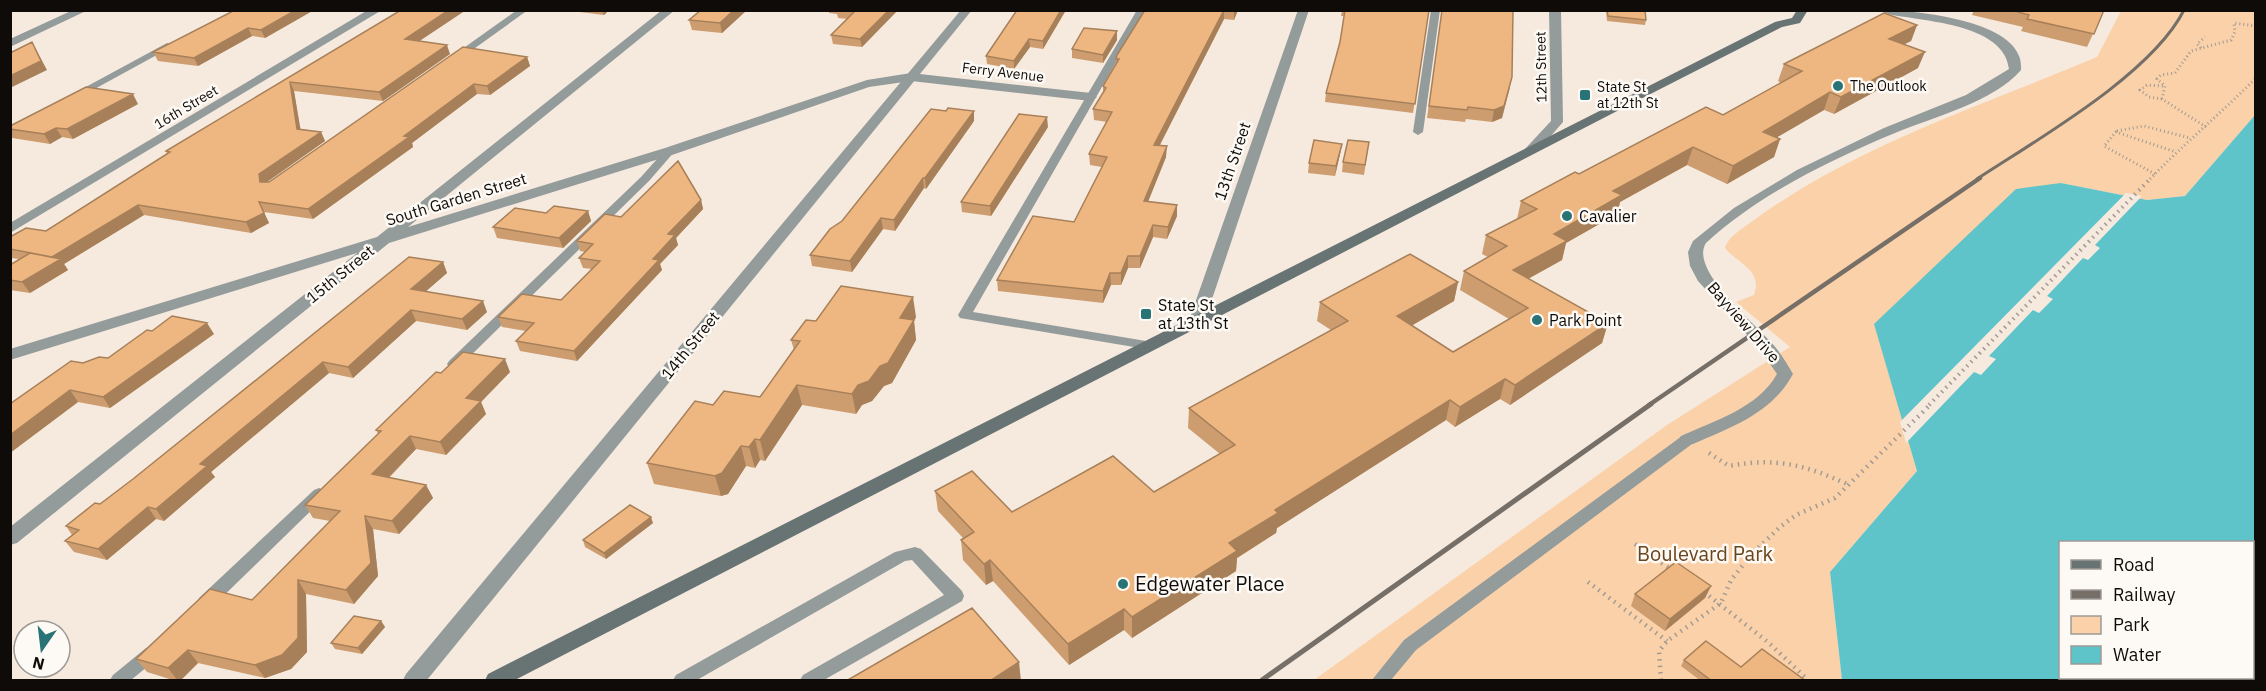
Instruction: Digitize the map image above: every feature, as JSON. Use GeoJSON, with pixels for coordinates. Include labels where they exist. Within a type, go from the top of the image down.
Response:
{"type":"FeatureCollection","features":[{"type":"Feature","properties":{"kind":"main road"},"geometry":{"type":"LineString","coordinates":[[496,681],[1152,346],[1532,149],[1779,17],[1796,21],[1803,10]]}},
{"type":"Feature","properties":{"kind":"street"},"geometry":{"type":"LineString","coordinates":[[10,44],[83,10]]}},
{"type":"Feature","properties":{"kind":"street","name":"16th Street"},"geometry":{"type":"LineString","coordinates":[[10,229],[377,10]]}},
{"type":"Feature","properties":{"kind":"street","name":"15th Street"},"geometry":{"type":"LineString","coordinates":[[10,538],[670,10]]}},
{"type":"Feature","properties":{"kind":"street","name":"14th Street"},"geometry":{"type":"LineString","coordinates":[[414,681],[967,10]]}},
{"type":"Feature","properties":{"kind":"street","name":"13th Street"},"geometry":{"type":"LineString","coordinates":[[1196,323],[1304,10]]}},
{"type":"Feature","properties":{"kind":"street","name":"12th Street"},"geometry":{"type":"LineString","coordinates":[[1532,149],[1557,122],[1555,10]]}},
{"type":"Feature","properties":{"kind":"street","name":"Bayview Drive"},"geometry":{"type":"LineString","coordinates":[[1687,440],[1766,401],[1781,386],[1785,374],[1768,346],[1724,303],[1704,275],[1695,253],[1699,243],[1749,203],[1816,165],[1857,145],[1989,89],[2015,70],[2017,62],[2013,53],[1984,33],[1933,18],[1885,10]]}},
{"type":"Feature","properties":{"kind":"street","name":"South Garden Street"},"geometry":{"type":"LineString","coordinates":[[10,355],[670,151],[867,84],[911,76]]}},
{"type":"Feature","properties":{"kind":"street","name":"Ferry Avenue"},"geometry":{"type":"LineString","coordinates":[[911,76],[1091,97]]}},
{"type":"Feature","properties":{"kind":"lane"},"geometry":{"type":"LineString","coordinates":[[444,66],[524,10]]}},
{"type":"Feature","properties":{"kind":"lane"},"geometry":{"type":"LineString","coordinates":[[1142,10],[965,315],[1152,346]]}},
{"type":"Feature","properties":{"kind":"lane"},"geometry":{"type":"LineString","coordinates":[[1418,132],[1436,10]]}},
{"type":"Feature","properties":{"kind":"lane"},"geometry":{"type":"LineString","coordinates":[[62,103],[184,38]]}},
{"type":"Feature","properties":{"kind":"lane"},"geometry":{"type":"LineString","coordinates":[[441,377],[645,179],[670,151]]}},
{"type":"Feature","properties":{"kind":"lane","name":"Bayview Drive"},"geometry":{"type":"LineString","coordinates":[[1381,681],[1410,645],[1687,440]]}},
{"type":"Feature","properties":{"kind":"lane"},"geometry":{"type":"LineString","coordinates":[[196,612],[330,484]]}},
{"type":"Feature","properties":{"kind":"lane"},"geometry":{"type":"LineString","coordinates":[[682,681],[901,556],[915,553],[956,596],[809,681]]}},
{"type":"Feature","properties":{"kind":"lane"},"geometry":{"type":"LineString","coordinates":[[119,681],[162,643]]}},
{"type":"Feature","properties":{"kind":"path"},"geometry":{"type":"LineString","coordinates":[[1736,10],[1755,10]]}},
{"type":"Feature","properties":{"kind":"path"},"geometry":{"type":"LineString","coordinates":[[2165,86],[2157,79],[2161,75],[2175,73],[2191,51],[2231,40],[2235,32],[2234,23],[2256,26]]}},
{"type":"Feature","properties":{"kind":"path"},"geometry":{"type":"LineString","coordinates":[[2202,49],[2197,44],[2205,37]]}},
{"type":"Feature","properties":{"kind":"path"},"geometry":{"type":"LineString","coordinates":[[1661,681],[1658,666],[1659,651],[1667,640],[1720,603],[1731,580],[1768,538],[1796,515],[1835,498],[1879,457],[2142,186],[2190,138],[2206,127],[2256,78]]}},
{"type":"Feature","properties":{"kind":"path"},"geometry":{"type":"LineString","coordinates":[[2165,86],[2147,85],[2140,90],[2149,97],[2162,99],[2175,105],[2206,127]]}},
{"type":"Feature","properties":{"kind":"path"},"geometry":{"type":"LineString","coordinates":[[2162,99],[2165,86]]}},
{"type":"Feature","properties":{"kind":"path"},"geometry":{"type":"LineString","coordinates":[[2155,174],[2104,146],[2116,132],[2128,126],[2152,126],[2190,138]]}},
{"type":"Feature","properties":{"kind":"path"},"geometry":{"type":"LineString","coordinates":[[2116,132],[2176,152]]}},
{"type":"Feature","properties":{"kind":"path"},"geometry":{"type":"LineString","coordinates":[[1729,466],[1749,461],[1772,460],[1806,465],[1849,485]]}},
{"type":"Feature","properties":{"kind":"path"},"geometry":{"type":"LineString","coordinates":[[1635,544],[1683,577]]}},
{"type":"Feature","properties":{"kind":"path"},"geometry":{"type":"LineString","coordinates":[[1588,582],[1667,640]]}},
{"type":"Feature","properties":{"kind":"path"},"geometry":{"type":"LineString","coordinates":[[1702,590],[1769,643],[1808,681]]}},
{"type":"Feature","properties":{"kind":"green space","name":"Boulevard Park"},"geometry":{"type":"Polygon","coordinates":[[[2252,10],[2255,13],[2255,115],[2185,196],[2147,200],[2061,183],[1875,324],[1917,471],[1830,572],[1842,680],[1314,680],[1667,425],[1790,347],[1736,302],[1754,295],[1756,286],[1755,279],[1748,268],[1725,248],[1733,236],[1742,229],[1794,193],[1877,148],[2097,57],[2121,11],[2252,10]]]}},
{"type":"Feature","properties":{"kind":"water"},"geometry":{"type":"Polygon","coordinates":[[[2255,115],[2255,680],[1842,680],[1830,572],[1917,471],[1874,324],[2016,189],[2061,183],[2147,200],[2185,196],[2255,115]]]}},
{"type":"Feature","properties":{"kind":"pier"},"geometry":{"type":"Polygon","coordinates":[[[2126,193],[2142,196],[2095,245],[2100,248],[2088,260],[2083,258],[2047,296],[2053,299],[2039,313],[2033,310],[1989,356],[1996,359],[1981,375],[1974,372],[1906,443],[1900,422],[2126,193]]]}},
{"type":"Feature","properties":{"kind":"building"},"geometry":{"type":"Polygon","coordinates":[[[235,10],[296,10],[261,30],[248,28],[194,58],[153,52],[235,10]]]}},
{"type":"Feature","properties":{"kind":"building"},"geometry":{"type":"Polygon","coordinates":[[[401,10],[449,10],[405,39],[447,45],[379,92],[290,82],[297,129],[321,132],[259,174],[260,182],[269,182],[463,47],[527,57],[487,86],[474,84],[404,136],[409,137],[308,209],[259,202],[264,213],[246,222],[138,205],[52,257],[10,249],[10,237],[26,228],[46,231],[170,152],[166,151],[401,10]]]}},
{"type":"Feature","properties":{"kind":"building"},"geometry":{"type":"Polygon","coordinates":[[[701,10],[734,10],[720,23],[689,20],[701,10]]]}},
{"type":"Feature","properties":{"kind":"building"},"geometry":{"type":"Polygon","coordinates":[[[849,10],[889,10],[860,39],[831,35],[855,11],[849,10]]]}},
{"type":"Feature","properties":{"kind":"building"},"geometry":{"type":"Polygon","coordinates":[[[1017,10],[1061,10],[1043,41],[1029,39],[1014,61],[986,56],[1017,10]]]}},
{"type":"Feature","properties":{"kind":"building"},"geometry":{"type":"Polygon","coordinates":[[[1145,10],[1224,10],[1154,145],[1167,146],[1144,201],[1177,205],[1168,227],[1153,225],[1140,256],[1128,256],[1121,273],[1110,273],[1103,291],[997,280],[1033,216],[1074,222],[1107,157],[1089,154],[1112,112],[1093,109],[1106,88],[1103,86],[1119,59],[1116,59],[1117,55],[1145,10]]]}},
{"type":"Feature","properties":{"kind":"building"},"geometry":{"type":"Polygon","coordinates":[[[1345,10],[1429,10],[1415,104],[1326,93],[1340,42],[1345,10]]]}},
{"type":"Feature","properties":{"kind":"building"},"geometry":{"type":"Polygon","coordinates":[[[1442,10],[1513,10],[1512,77],[1504,106],[1494,110],[1468,107],[1467,110],[1429,106],[1442,10]]]}},
{"type":"Feature","properties":{"kind":"building"},"geometry":{"type":"Polygon","coordinates":[[[1607,10],[1645,10],[1646,20],[1608,16],[1607,10]]]}},
{"type":"Feature","properties":{"kind":"building"},"geometry":{"type":"Polygon","coordinates":[[[2011,10],[2104,10],[2094,34],[2027,19],[2029,15],[2011,10]]]}},
{"type":"Feature","properties":{"kind":"building"},"geometry":{"type":"Polygon","coordinates":[[[1884,13],[1917,25],[1889,39],[1925,52],[1841,97],[1830,92],[1763,132],[1780,139],[1733,166],[1693,147],[1613,191],[1622,195],[1554,234],[1567,241],[1513,270],[1608,323],[1515,385],[1505,379],[1460,407],[1450,400],[1275,510],[1278,513],[1229,543],[1237,551],[1132,617],[1124,609],[1068,644],[990,560],[984,564],[961,540],[974,532],[935,491],[972,471],[1012,512],[1113,456],[1154,492],[1235,445],[1189,408],[1348,321],[1320,302],[1410,254],[1458,282],[1397,316],[1453,352],[1528,308],[1464,271],[1507,246],[1486,235],[1537,209],[1521,201],[1575,172],[1579,174],[1706,107],[1723,115],[1802,71],[1784,64],[1884,13]]]}},
{"type":"Feature","properties":{"kind":"building"},"geometry":{"type":"Polygon","coordinates":[[[1084,28],[1117,31],[1103,55],[1072,49],[1084,28]]]}},
{"type":"Feature","properties":{"kind":"building"},"geometry":{"type":"Polygon","coordinates":[[[32,42],[41,61],[10,76],[10,53],[32,42]]]}},
{"type":"Feature","properties":{"kind":"building"},"geometry":{"type":"Polygon","coordinates":[[[86,87],[133,94],[67,129],[56,128],[44,134],[10,129],[10,126],[86,87]]]}},
{"type":"Feature","properties":{"kind":"building"},"geometry":{"type":"Polygon","coordinates":[[[948,108],[974,111],[894,220],[881,218],[850,261],[810,255],[830,229],[842,221],[931,109],[946,111],[948,108]]]}},
{"type":"Feature","properties":{"kind":"building"},"geometry":{"type":"Polygon","coordinates":[[[1019,114],[1047,117],[990,206],[961,202],[1019,114]]]}},
{"type":"Feature","properties":{"kind":"building"},"geometry":{"type":"Polygon","coordinates":[[[1314,140],[1342,144],[1336,166],[1309,163],[1314,140]]]}},
{"type":"Feature","properties":{"kind":"building"},"geometry":{"type":"Polygon","coordinates":[[[1348,140],[1369,142],[1365,165],[1343,162],[1348,140]]]}},
{"type":"Feature","properties":{"kind":"building"},"geometry":{"type":"Polygon","coordinates":[[[678,161],[701,200],[668,234],[675,235],[653,259],[659,260],[574,351],[516,341],[534,323],[498,317],[522,294],[561,300],[600,261],[579,258],[593,244],[577,241],[605,214],[621,217],[678,161]]]}},
{"type":"Feature","properties":{"kind":"building"},"geometry":{"type":"Polygon","coordinates":[[[554,206],[588,211],[559,238],[493,227],[515,208],[546,213],[554,206]]]}},
{"type":"Feature","properties":{"kind":"building"},"geometry":{"type":"Polygon","coordinates":[[[30,253],[61,259],[22,282],[10,280],[10,265],[30,253]]]}},
{"type":"Feature","properties":{"kind":"building"},"geometry":{"type":"Polygon","coordinates":[[[409,257],[443,262],[411,289],[483,301],[462,319],[411,310],[348,367],[323,362],[200,464],[207,466],[156,509],[148,507],[98,549],[65,541],[79,530],[66,526],[95,503],[100,504],[133,479],[409,257]]]}},
{"type":"Feature","properties":{"kind":"building"},"geometry":{"type":"Polygon","coordinates":[[[841,286],[913,297],[900,318],[914,320],[888,363],[880,366],[869,381],[858,385],[852,394],[797,385],[760,440],[755,439],[749,447],[741,446],[722,473],[715,476],[647,463],[695,401],[713,405],[724,391],[760,397],[800,341],[791,340],[806,320],[816,321],[841,286]]]}},
{"type":"Feature","properties":{"kind":"building"},"geometry":{"type":"Polygon","coordinates":[[[172,316],[207,323],[103,397],[70,390],[10,435],[10,404],[71,361],[83,363],[99,357],[108,358],[147,330],[152,331],[172,316]]]}},
{"type":"Feature","properties":{"kind":"building"},"geometry":{"type":"Polygon","coordinates":[[[463,352],[505,359],[466,398],[481,401],[440,442],[410,436],[372,474],[426,485],[392,521],[365,516],[371,563],[346,590],[298,580],[298,638],[282,655],[255,665],[188,650],[168,668],[136,659],[210,589],[252,600],[340,511],[305,505],[381,431],[376,430],[436,372],[441,373],[463,352]]]}},
{"type":"Feature","properties":{"kind":"building"},"geometry":{"type":"Polygon","coordinates":[[[630,505],[651,517],[604,553],[583,540],[630,505]]]}},
{"type":"Feature","properties":{"kind":"building"},"geometry":{"type":"Polygon","coordinates":[[[1676,562],[1711,586],[1670,619],[1635,594],[1676,562]]]}},
{"type":"Feature","properties":{"kind":"building"},"geometry":{"type":"Polygon","coordinates":[[[972,608],[1019,662],[990,681],[846,681],[972,608]]]}},
{"type":"Feature","properties":{"kind":"building"},"geometry":{"type":"Polygon","coordinates":[[[354,616],[381,621],[358,648],[331,643],[354,616]]]}},
{"type":"Feature","properties":{"kind":"building"},"geometry":{"type":"Polygon","coordinates":[[[1706,641],[1741,667],[1762,649],[1806,681],[1712,681],[1684,660],[1706,641]]]}},
{"type":"Feature","properties":{"kind":"railway"},"geometry":{"type":"LineString","coordinates":[[1977,179],[2061,125],[2121,81],[2147,58],[2168,34],[2184,10]]}},
{"type":"Feature","properties":{"kind":"railway"},"geometry":{"type":"LineString","coordinates":[[1649,405],[1980,178]]}},
{"type":"Feature","properties":{"kind":"railway"},"geometry":{"type":"LineString","coordinates":[[1262,680],[1651,404]]}},
{"type":"Feature","properties":{"kind":"place","name":"The Outlook"},"geometry":{"type":"Point","coordinates":[1838,86]}},
{"type":"Feature","properties":{"kind":"place","name":"State St at 12th St"},"geometry":{"type":"Point","coordinates":[1585,95]}},
{"type":"Feature","properties":{"kind":"place","name":"Cavalier"},"geometry":{"type":"Point","coordinates":[1567,216]}},
{"type":"Feature","properties":{"kind":"place","name":"State St at 13th St"},"geometry":{"type":"Point","coordinates":[1146,314]}},
{"type":"Feature","properties":{"kind":"place","name":"Park Point"},"geometry":{"type":"Point","coordinates":[1537,320]}},
{"type":"Feature","properties":{"kind":"place","name":"Edgewater Place"},"geometry":{"type":"Point","coordinates":[1123,584]}}]}
